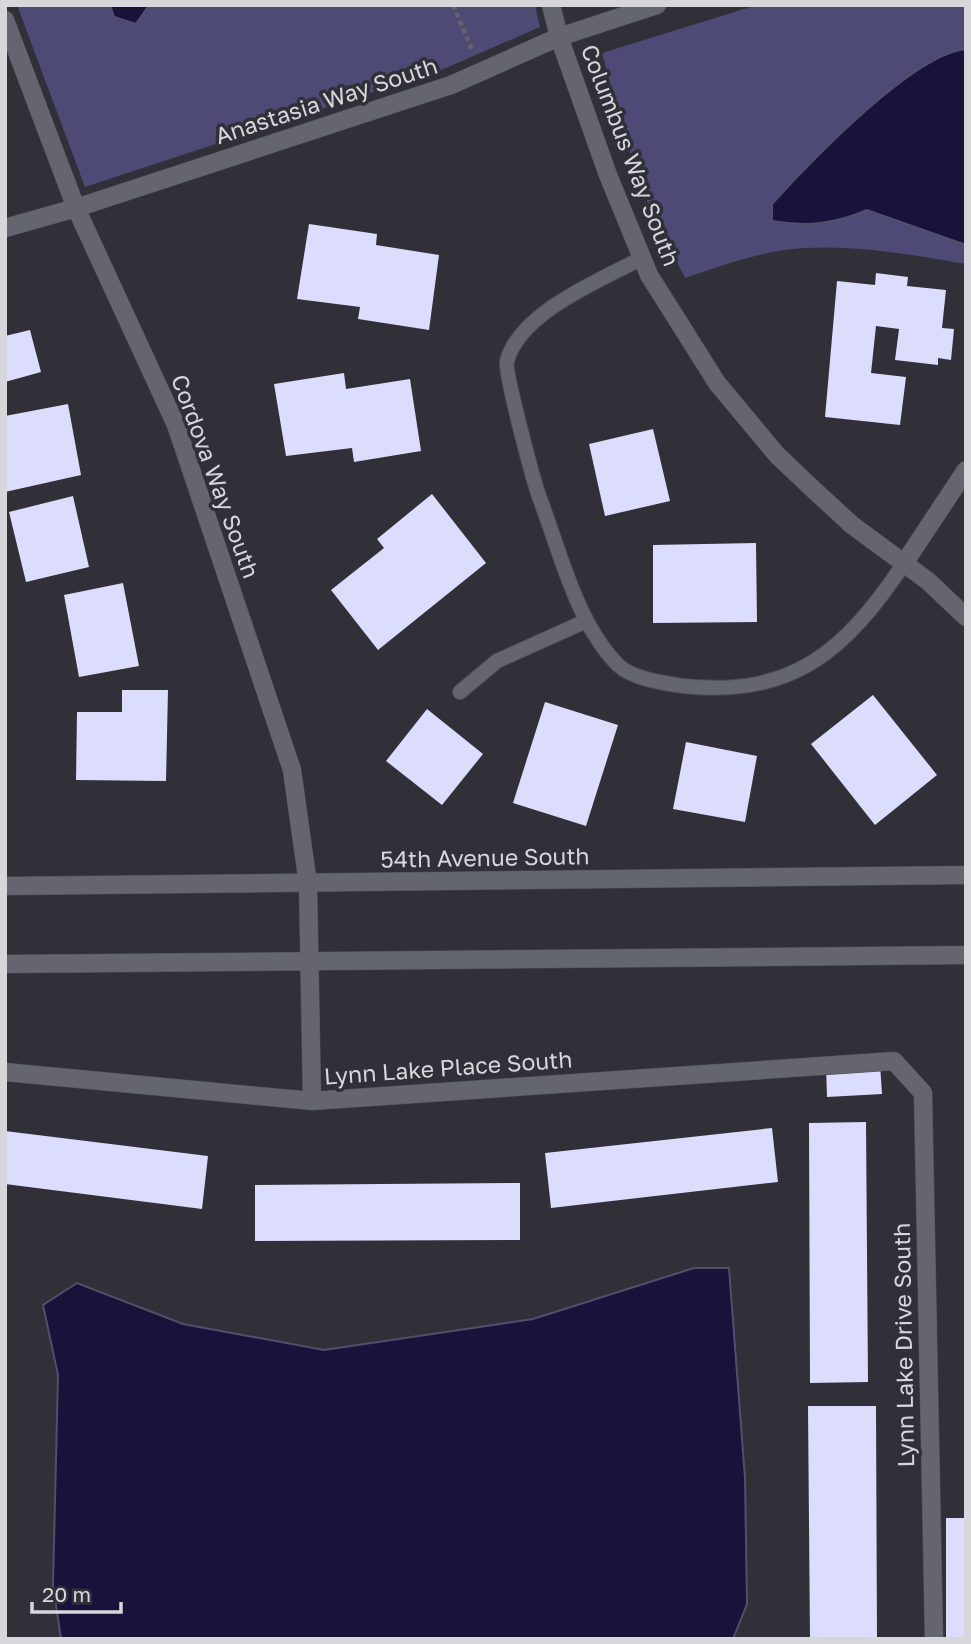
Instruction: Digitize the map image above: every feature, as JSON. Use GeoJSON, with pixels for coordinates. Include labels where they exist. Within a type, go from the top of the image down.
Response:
{"type":"FeatureCollection","features":[{"type":"Feature","properties":{"kind":"street","name":"Columbus Way South"},"geometry":{"type":"LineString","coordinates":[[551,5],[559,37],[649,275],[718,383],[777,455],[852,525],[928,581],[966,617]]}},
{"type":"Feature","properties":{"kind":"street","name":"Anastasia Way South"},"geometry":{"type":"LineString","coordinates":[[5,228],[76,208],[451,85],[559,37],[657,5]]}},
{"type":"Feature","properties":{"kind":"street","name":"Cordova Way South"},"geometry":{"type":"LineString","coordinates":[[5,20],[76,208],[176,425],[292,770],[309,884]]}},
{"type":"Feature","properties":{"kind":"street"},"geometry":{"type":"LineString","coordinates":[[903,565],[966,470]]}},
{"type":"Feature","properties":{"kind":"street","name":"54th Avenue South"},"geometry":{"type":"LineString","coordinates":[[5,886],[966,875]]}},
{"type":"Feature","properties":{"kind":"street"},"geometry":{"type":"LineString","coordinates":[[309,884],[312,1101]]}},
{"type":"Feature","properties":{"kind":"street"},"geometry":{"type":"LineString","coordinates":[[5,964],[966,955]]}},
{"type":"Feature","properties":{"kind":"street","name":"Lynn Lake Place South"},"geometry":{"type":"LineString","coordinates":[[5,1072],[312,1101],[894,1061]]}},
{"type":"Feature","properties":{"kind":"street","name":"Lynn Lake Drive South"},"geometry":{"type":"LineString","coordinates":[[894,1061],[923,1093],[934,1639]]}},
{"type":"Feature","properties":{"kind":"lane"},"geometry":{"type":"LineString","coordinates":[[642,258],[554,305],[516,340],[505,363],[530,472],[586,621],[620,667],[658,683],[711,689],[765,684],[827,655],[876,605],[903,565]]}},
{"type":"Feature","properties":{"kind":"lane"},"geometry":{"type":"LineString","coordinates":[[460,692],[497,661],[586,621]]}},
{"type":"Feature","properties":{"kind":"path"},"geometry":{"type":"LineString","coordinates":[[453,5],[473,53]]}},
{"type":"Feature","properties":{"kind":"shaded area"},"geometry":{"type":"Polygon","coordinates":[[[17,5],[110,5],[114,17],[136,24],[149,5],[535,5],[540,27],[446,68],[85,187],[17,5]]]}},
{"type":"Feature","properties":{"kind":"shaded area"},"geometry":{"type":"Polygon","coordinates":[[[110,5],[149,5],[136,24],[114,17],[110,5]]]}},
{"type":"Feature","properties":{"kind":"shaded area"},"geometry":{"type":"Polygon","coordinates":[[[757,5],[966,5],[966,264],[866,249],[825,247],[790,249],[759,255],[685,278],[650,209],[623,133],[602,53],[757,5]]]}},
{"type":"Feature","properties":{"kind":"shaded area"},"geometry":{"type":"Polygon","coordinates":[[[966,49],[966,245],[867,210],[820,223],[772,221],[772,204],[810,163],[863,113],[919,70],[944,55],[966,49]]]}},
{"type":"Feature","properties":{"kind":"shaded area"},"geometry":{"type":"Polygon","coordinates":[[[694,1268],[729,1268],[745,1478],[747,1604],[733,1639],[61,1639],[53,1585],[58,1375],[43,1305],[77,1283],[183,1324],[324,1350],[533,1319],[694,1268]]]}},
{"type":"Feature","properties":{"kind":"building"},"geometry":{"type":"Polygon","coordinates":[[[309,224],[377,234],[376,245],[439,255],[429,330],[358,319],[360,307],[297,299],[309,224]]]}},
{"type":"Feature","properties":{"kind":"building"},"geometry":{"type":"Polygon","coordinates":[[[876,273],[908,277],[907,286],[946,290],[942,328],[954,329],[951,360],[938,358],[938,365],[895,360],[899,329],[876,326],[871,373],[906,377],[900,425],[825,417],[837,281],[875,285],[876,273]]]}},
{"type":"Feature","properties":{"kind":"building"},"geometry":{"type":"Polygon","coordinates":[[[30,330],[41,372],[5,382],[5,336],[30,330]]]}},
{"type":"Feature","properties":{"kind":"building"},"geometry":{"type":"Polygon","coordinates":[[[344,373],[346,389],[410,379],[421,451],[354,462],[352,448],[286,456],[274,384],[344,373]]]}},
{"type":"Feature","properties":{"kind":"building"},"geometry":{"type":"Polygon","coordinates":[[[68,404],[81,475],[5,492],[5,416],[68,404]]]}},
{"type":"Feature","properties":{"kind":"building"},"geometry":{"type":"Polygon","coordinates":[[[653,429],[670,501],[605,516],[589,444],[653,429]]]}},
{"type":"Feature","properties":{"kind":"building"},"geometry":{"type":"Polygon","coordinates":[[[432,494],[486,563],[378,650],[331,590],[384,548],[377,539],[432,494]]]}},
{"type":"Feature","properties":{"kind":"building"},"geometry":{"type":"Polygon","coordinates":[[[73,496],[89,567],[26,582],[9,512],[73,496]]]}},
{"type":"Feature","properties":{"kind":"building"},"geometry":{"type":"Polygon","coordinates":[[[756,543],[757,622],[653,623],[653,545],[756,543]]]}},
{"type":"Feature","properties":{"kind":"building"},"geometry":{"type":"Polygon","coordinates":[[[123,583],[139,666],[79,677],[64,595],[123,583]]]}},
{"type":"Feature","properties":{"kind":"building"},"geometry":{"type":"Polygon","coordinates":[[[122,690],[168,690],[166,781],[76,780],[77,712],[122,712],[122,690]]]}},
{"type":"Feature","properties":{"kind":"building"},"geometry":{"type":"Polygon","coordinates":[[[873,695],[937,775],[875,825],[811,744],[873,695]]]}},
{"type":"Feature","properties":{"kind":"building"},"geometry":{"type":"Polygon","coordinates":[[[545,702],[618,725],[586,826],[513,803],[545,702]]]}},
{"type":"Feature","properties":{"kind":"building"},"geometry":{"type":"Polygon","coordinates":[[[427,709],[483,754],[442,805],[386,761],[427,709]]]}},
{"type":"Feature","properties":{"kind":"building"},"geometry":{"type":"Polygon","coordinates":[[[686,742],[757,756],[745,822],[673,809],[686,742]]]}},
{"type":"Feature","properties":{"kind":"building"},"geometry":{"type":"Polygon","coordinates":[[[880,1064],[882,1094],[827,1097],[826,1066],[880,1064]]]}},
{"type":"Feature","properties":{"kind":"building"},"geometry":{"type":"Polygon","coordinates":[[[866,1122],[868,1382],[810,1383],[809,1123],[866,1122]]]}},
{"type":"Feature","properties":{"kind":"building"},"geometry":{"type":"Polygon","coordinates":[[[772,1128],[778,1182],[551,1208],[545,1153],[772,1128]]]}},
{"type":"Feature","properties":{"kind":"building"},"geometry":{"type":"Polygon","coordinates":[[[5,1131],[208,1156],[202,1209],[5,1184],[5,1131]]]}},
{"type":"Feature","properties":{"kind":"building"},"geometry":{"type":"Polygon","coordinates":[[[520,1183],[520,1240],[255,1241],[255,1185],[520,1183]]]}},
{"type":"Feature","properties":{"kind":"building"},"geometry":{"type":"Polygon","coordinates":[[[808,1406],[876,1406],[877,1639],[810,1639],[808,1406]]]}},
{"type":"Feature","properties":{"kind":"building"},"geometry":{"type":"Polygon","coordinates":[[[946,1518],[966,1518],[966,1639],[946,1639],[946,1518]]]}}]}
